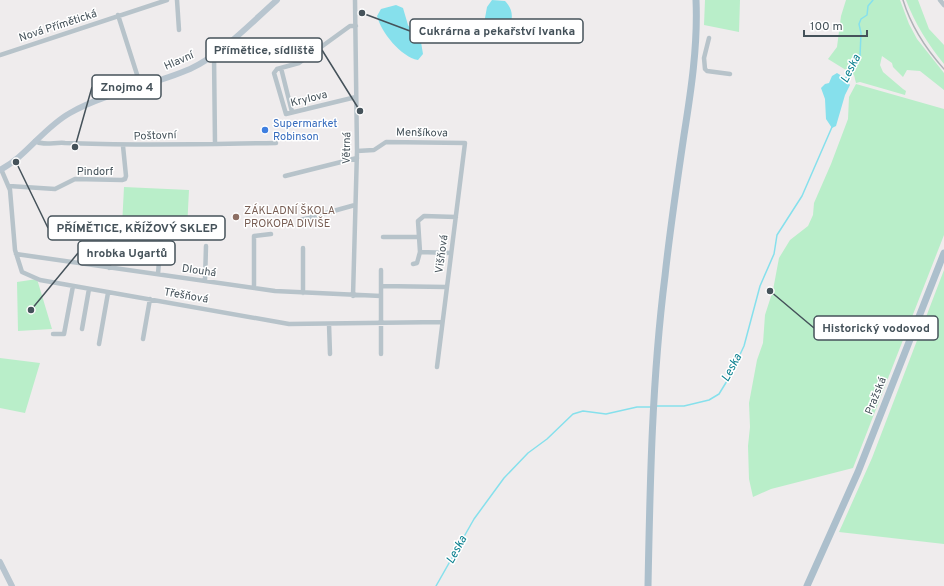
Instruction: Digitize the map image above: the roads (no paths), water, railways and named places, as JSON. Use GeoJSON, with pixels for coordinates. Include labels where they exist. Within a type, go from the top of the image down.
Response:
{"type":"FeatureCollection","features":[{"type":"Feature","properties":{"kind":"main road","name":"Hlavní"},"geometry":{"type":"LineString","coordinates":[[0,170],[14,160],[56,121],[86,104],[141,87],[191,68],[214,55],[277,0]]}},
{"type":"Feature","properties":{"kind":"main road"},"geometry":{"type":"LineString","coordinates":[[648,586],[653,400],[664,277],[694,60],[696,0]]}},
{"type":"Feature","properties":{"kind":"main road","name":"Pražská"},"geometry":{"type":"LineString","coordinates":[[807,586],[858,472],[944,253]]}},
{"type":"Feature","properties":{"kind":"main road"},"geometry":{"type":"LineString","coordinates":[[0,562],[12,586]]}},
{"type":"Feature","properties":{"kind":"street","name":"Nová Přímětická"},"geometry":{"type":"LineString","coordinates":[[0,55],[167,0]]}},
{"type":"Feature","properties":{"kind":"street"},"geometry":{"type":"LineString","coordinates":[[177,0],[179,30]]}},
{"type":"Feature","properties":{"kind":"street","name":"Větrná"},"geometry":{"type":"LineString","coordinates":[[353,296],[357,151],[355,0]]}},
{"type":"Feature","properties":{"kind":"street"},"geometry":{"type":"LineString","coordinates":[[940,0],[944,5]]}},
{"type":"Feature","properties":{"kind":"street"},"geometry":{"type":"LineString","coordinates":[[118,15],[141,87]]}},
{"type":"Feature","properties":{"kind":"street"},"geometry":{"type":"LineString","coordinates":[[292,112],[281,68],[299,62],[350,26],[356,26]]}},
{"type":"Feature","properties":{"kind":"street"},"geometry":{"type":"LineString","coordinates":[[709,38],[704,58],[705,69],[707,71],[730,74]]}},
{"type":"Feature","properties":{"kind":"street"},"geometry":{"type":"LineString","coordinates":[[214,55],[215,144]]}},
{"type":"Feature","properties":{"kind":"street","name":"Krylova"},"geometry":{"type":"LineString","coordinates":[[281,68],[274,73],[286,114],[356,97]]}},
{"type":"Feature","properties":{"kind":"street","name":"Poštovní"},"geometry":{"type":"LineString","coordinates":[[35,141],[42,144],[57,142],[123,146],[276,143]]}},
{"type":"Feature","properties":{"kind":"street","name":"Menšíkova"},"geometry":{"type":"LineString","coordinates":[[357,151],[374,150],[386,142],[465,143]]}},
{"type":"Feature","properties":{"kind":"street","name":"Višňová"},"geometry":{"type":"LineString","coordinates":[[437,367],[465,143]]}},
{"type":"Feature","properties":{"kind":"street","name":"Pindorf"},"geometry":{"type":"LineString","coordinates":[[9,186],[55,189],[75,179],[125,179],[123,146]]}},
{"type":"Feature","properties":{"kind":"street"},"geometry":{"type":"LineString","coordinates":[[285,176],[356,158]]}},
{"type":"Feature","properties":{"kind":"street","name":"Třešňová"},"geometry":{"type":"LineString","coordinates":[[0,170],[9,186],[16,254],[22,272],[40,280],[289,324],[382,324],[442,322]]}},
{"type":"Feature","properties":{"kind":"street"},"geometry":{"type":"LineString","coordinates":[[301,220],[355,205]]}},
{"type":"Feature","properties":{"kind":"street"},"geometry":{"type":"LineString","coordinates":[[413,264],[418,261],[420,252],[418,221],[422,217],[456,217]]}},
{"type":"Feature","properties":{"kind":"street"},"geometry":{"type":"LineString","coordinates":[[109,268],[110,229]]}},
{"type":"Feature","properties":{"kind":"street"},"geometry":{"type":"LineString","coordinates":[[254,288],[254,236],[271,234]]}},
{"type":"Feature","properties":{"kind":"street"},"geometry":{"type":"LineString","coordinates":[[158,274],[161,236]]}},
{"type":"Feature","properties":{"kind":"street"},"geometry":{"type":"LineString","coordinates":[[383,237],[418,237]]}},
{"type":"Feature","properties":{"kind":"street"},"geometry":{"type":"LineString","coordinates":[[205,281],[206,246]]}},
{"type":"Feature","properties":{"kind":"street"},"geometry":{"type":"LineString","coordinates":[[303,293],[304,248]]}},
{"type":"Feature","properties":{"kind":"street"},"geometry":{"type":"LineString","coordinates":[[420,252],[452,254]]}},
{"type":"Feature","properties":{"kind":"street","name":"Dlouhá"},"geometry":{"type":"LineString","coordinates":[[16,254],[254,288],[303,293],[381,296]]}},
{"type":"Feature","properties":{"kind":"street"},"geometry":{"type":"LineString","coordinates":[[381,270],[381,354]]}},
{"type":"Feature","properties":{"kind":"street"},"geometry":{"type":"LineString","coordinates":[[53,334],[64,334],[73,286]]}},
{"type":"Feature","properties":{"kind":"street"},"geometry":{"type":"LineString","coordinates":[[381,286],[446,286]]}},
{"type":"Feature","properties":{"kind":"street"},"geometry":{"type":"LineString","coordinates":[[82,328],[89,289]]}},
{"type":"Feature","properties":{"kind":"street"},"geometry":{"type":"LineString","coordinates":[[99,344],[108,293]]}},
{"type":"Feature","properties":{"kind":"street"},"geometry":{"type":"LineString","coordinates":[[143,339],[150,299]]}},
{"type":"Feature","properties":{"kind":"street"},"geometry":{"type":"LineString","coordinates":[[329,324],[330,354]]}},
{"type":"Feature","properties":{"kind":"water"},"geometry":{"type":"Polygon","coordinates":[[[492,0],[505,1],[510,7],[512,13],[510,27],[499,34],[486,34],[483,29],[487,7],[492,0]]]}},
{"type":"Feature","properties":{"kind":"water"},"geometry":{"type":"Polygon","coordinates":[[[396,5],[403,8],[408,25],[421,42],[423,54],[418,60],[405,54],[399,49],[387,36],[379,22],[377,16],[381,9],[396,5]]]}},
{"type":"Feature","properties":{"kind":"water"},"geometry":{"type":"Polygon","coordinates":[[[837,73],[845,78],[850,85],[845,95],[836,126],[832,128],[826,119],[825,99],[821,88],[825,84],[829,83],[832,76],[837,73]]]}},
{"type":"Feature","properties":{"kind":"waterway","name":"Leska"},"geometry":{"type":"LineString","coordinates":[[845,79],[860,56],[861,33],[859,24],[861,19],[867,15],[868,6],[873,0]]}},
{"type":"Feature","properties":{"kind":"waterway","name":"Leska"},"geometry":{"type":"LineString","coordinates":[[657,406],[684,406],[709,400],[719,394],[730,376],[744,346],[760,286],[774,254],[777,235],[802,196],[832,127]]}},
{"type":"Feature","properties":{"kind":"waterway","name":"Leska"},"geometry":{"type":"LineString","coordinates":[[436,586],[474,519],[504,478],[528,453],[547,439],[573,414],[583,411],[606,414],[637,407],[651,407]]}},
{"type":"Feature","properties":{"kind":"railway"},"geometry":{"type":"LineString","coordinates":[[903,0],[910,19],[920,37],[944,69]]}},
{"type":"Feature","properties":{"kind":"place","name":"Cukrárna a pekařství Ivanka"},"geometry":{"type":"Point","coordinates":[362,13]}},
{"type":"Feature","properties":{"kind":"place","name":"Přímětice, sídliště"},"geometry":{"type":"Point","coordinates":[360,111]}},
{"type":"Feature","properties":{"kind":"place","name":"Supermarket Robinson"},"geometry":{"type":"Point","coordinates":[265,130]}},
{"type":"Feature","properties":{"kind":"place","name":"Znojmo 4"},"geometry":{"type":"Point","coordinates":[75,147]}},
{"type":"Feature","properties":{"kind":"place","name":"PŘÍMĚTICE, KŘÍŽOVÝ SKLEP"},"geometry":{"type":"Point","coordinates":[16,162]}},
{"type":"Feature","properties":{"kind":"place","name":"ZÁKLADNÍ ŠKOLA PROKOPA DIVIŠE"},"geometry":{"type":"Point","coordinates":[236,217]}},
{"type":"Feature","properties":{"kind":"place","name":"Historický vodovod"},"geometry":{"type":"Point","coordinates":[770,291]}},
{"type":"Feature","properties":{"kind":"place","name":"hrobka Ugartů"},"geometry":{"type":"Point","coordinates":[31,310]}}]}
